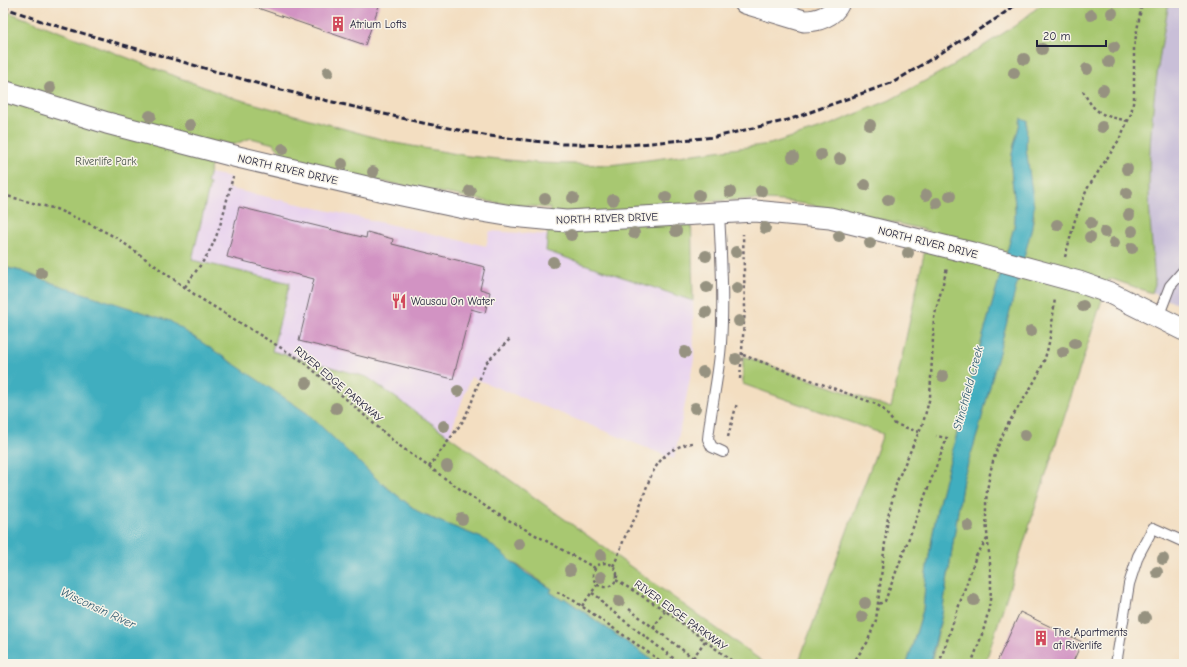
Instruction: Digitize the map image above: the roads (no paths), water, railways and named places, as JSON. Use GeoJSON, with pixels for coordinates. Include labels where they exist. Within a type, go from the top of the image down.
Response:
{"type":"FeatureCollection","features":[{"type":"Feature","properties":{"kind":"street"},"geometry":{"type":"LineString","coordinates":[[745,3],[804,22],[813,21],[827,16],[838,6]]}},
{"type":"Feature","properties":{"kind":"street","name":"NORTH RIVER DRIVE"},"geometry":{"type":"LineString","coordinates":[[3,91],[107,123],[238,158],[471,209],[512,216],[566,221],[755,211],[830,218],[972,253],[1092,286],[1158,316],[1184,330]]}},
{"type":"Feature","properties":{"kind":"lane"},"geometry":{"type":"LineString","coordinates":[[719,212],[722,287],[721,341],[718,383],[708,443],[712,448],[723,452]]}},
{"type":"Feature","properties":{"kind":"lane"},"geometry":{"type":"LineString","coordinates":[[1158,316],[1170,286],[1184,270]]}},
{"type":"Feature","properties":{"kind":"lane"},"geometry":{"type":"LineString","coordinates":[[1116,664],[1129,584],[1138,556],[1153,528],[1184,542]]}},
{"type":"Feature","properties":{"kind":"water"},"geometry":{"type":"Polygon","coordinates":[[[1021,118],[1027,120],[1026,148],[1034,207],[1032,227],[978,432],[963,479],[942,614],[931,664],[907,664],[923,610],[926,573],[937,510],[977,357],[1014,227],[1015,203],[1011,163],[1021,118]]]}},
{"type":"Feature","properties":{"kind":"water","name":"Wisconsin River"},"geometry":{"type":"Polygon","coordinates":[[[3,267],[21,271],[55,284],[170,321],[307,413],[380,482],[421,514],[484,539],[526,573],[552,589],[550,592],[562,600],[564,598],[658,664],[3,664],[3,267]]]}},
{"type":"Feature","properties":{"kind":"railway"},"geometry":{"type":"LineString","coordinates":[[3,7],[47,23],[277,89],[423,123],[489,136],[562,144],[629,145],[715,137],[788,120],[894,82],[999,17],[1017,3]]}},
{"type":"Feature","properties":{"kind":"place","name":"Atrium Lofts"},"geometry":{"type":"Point","coordinates":[338,24]}},
{"type":"Feature","properties":{"kind":"place","name":"Wausau On Water"},"geometry":{"type":"Point","coordinates":[399,301]}},
{"type":"Feature","properties":{"kind":"place","name":"The Apartments at Riverlife"},"geometry":{"type":"Point","coordinates":[1041,638]}},
{"type":"Feature","properties":{"kind":"park label","name":"Riverlife Park"},"geometry":{"type":"Point","coordinates":[106,161]}},
{"type":"Feature","properties":{"kind":"water label","name":"Stinchfield Creek"},"geometry":{"type":"Point","coordinates":[968,388]}}]}
